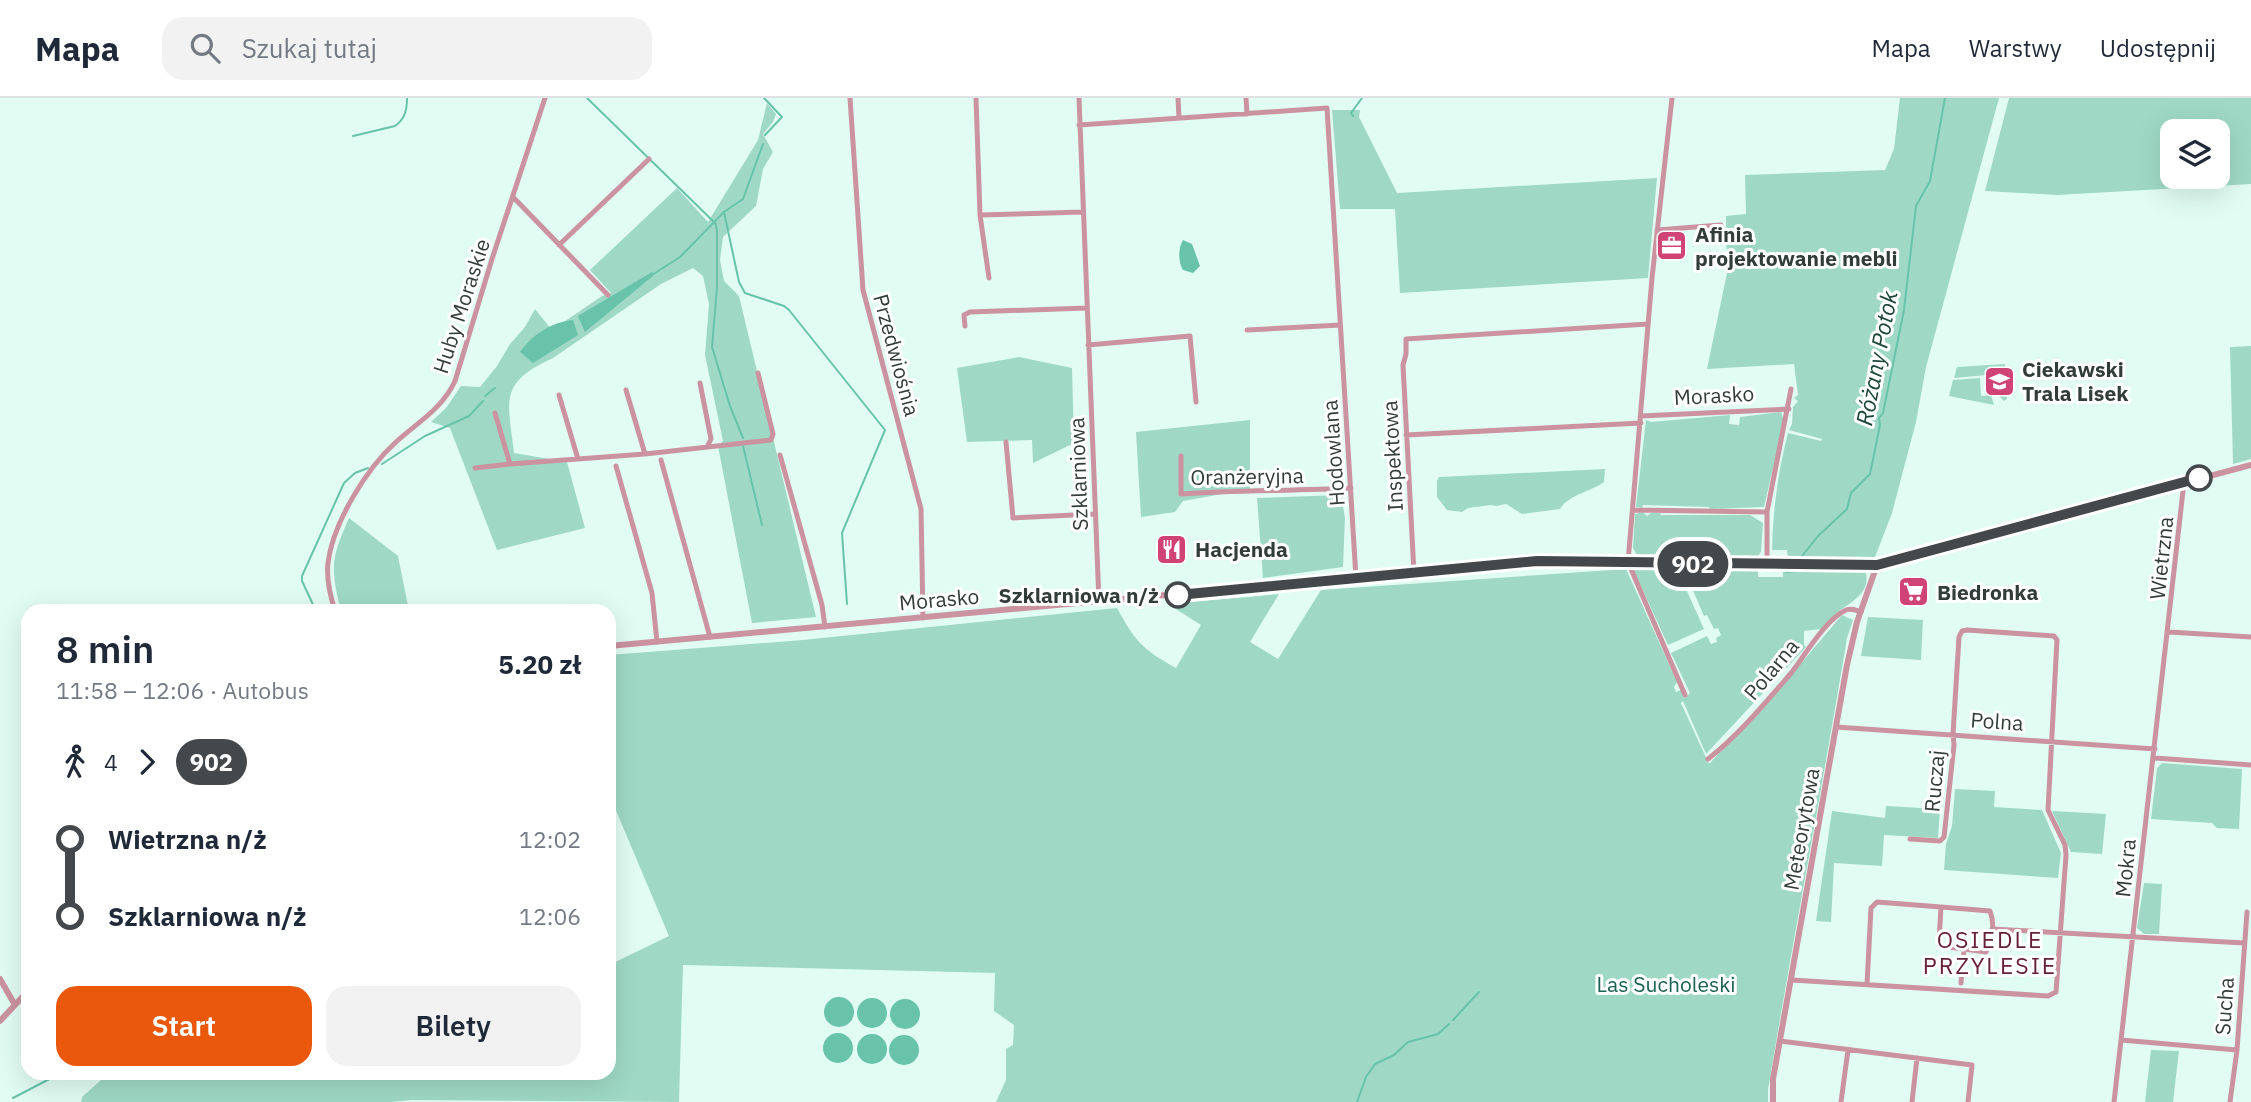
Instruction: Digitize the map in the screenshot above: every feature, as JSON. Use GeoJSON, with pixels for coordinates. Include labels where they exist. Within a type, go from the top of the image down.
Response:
{"type":"FeatureCollection","features":[{"type":"Feature","properties":{"kind":"street","name":"Huby Moraskie"},"geometry":{"type":"LineString","coordinates":[[333,604],[328,565],[338,528],[363,483],[385,452],[439,407],[455,381],[545,98]]}},
{"type":"Feature","properties":{"kind":"street","name":"Przedwiośnia"},"geometry":{"type":"LineString","coordinates":[[850,98],[863,290],[921,509],[923,618]]}},
{"type":"Feature","properties":{"kind":"street"},"geometry":{"type":"LineString","coordinates":[[976,98],[980,215],[989,278]]}},
{"type":"Feature","properties":{"kind":"street","name":"Szklarniowa"},"geometry":{"type":"LineString","coordinates":[[1079,98],[1099,602]]}},
{"type":"Feature","properties":{"kind":"street"},"geometry":{"type":"LineString","coordinates":[[1178,98],[1180,118]]}},
{"type":"Feature","properties":{"kind":"street"},"geometry":{"type":"LineString","coordinates":[[1246,98],[1247,114]]}},
{"type":"Feature","properties":{"kind":"street","name":"Hodowlana"},"geometry":{"type":"LineString","coordinates":[[1327,98],[1356,578]]}},
{"type":"Feature","properties":{"kind":"street"},"geometry":{"type":"LineString","coordinates":[[1672,98],[1648,324],[1628,562],[1685,695]]}},
{"type":"Feature","properties":{"kind":"street"},"geometry":{"type":"LineString","coordinates":[[1079,125],[1328,108]]}},
{"type":"Feature","properties":{"kind":"street"},"geometry":{"type":"LineString","coordinates":[[559,245],[649,159]]}},
{"type":"Feature","properties":{"kind":"street"},"geometry":{"type":"LineString","coordinates":[[513,197],[608,295]]}},
{"type":"Feature","properties":{"kind":"street"},"geometry":{"type":"LineString","coordinates":[[980,215],[1083,212]]}},
{"type":"Feature","properties":{"kind":"street"},"geometry":{"type":"LineString","coordinates":[[1657,230],[1721,225]]}},
{"type":"Feature","properties":{"kind":"street"},"geometry":{"type":"LineString","coordinates":[[965,326],[964,315],[970,312],[1087,308]]}},
{"type":"Feature","properties":{"kind":"street","name":"Inspektowa"},"geometry":{"type":"LineString","coordinates":[[1414,573],[1403,365],[1406,339],[1648,324]]}},
{"type":"Feature","properties":{"kind":"street"},"geometry":{"type":"LineString","coordinates":[[1247,330],[1340,325]]}},
{"type":"Feature","properties":{"kind":"street"},"geometry":{"type":"LineString","coordinates":[[1088,345],[1190,336],[1196,402]]}},
{"type":"Feature","properties":{"kind":"street"},"geometry":{"type":"LineString","coordinates":[[475,468],[771,440],[773,438],[758,373]]}},
{"type":"Feature","properties":{"kind":"street"},"geometry":{"type":"LineString","coordinates":[[700,383],[711,439],[705,446]]}},
{"type":"Feature","properties":{"kind":"street"},"geometry":{"type":"LineString","coordinates":[[1767,565],[1767,512],[1791,389]]}},
{"type":"Feature","properties":{"kind":"street"},"geometry":{"type":"LineString","coordinates":[[626,390],[645,454]]}},
{"type":"Feature","properties":{"kind":"street"},"geometry":{"type":"LineString","coordinates":[[559,396],[578,458]]}},
{"type":"Feature","properties":{"kind":"street","name":"Morasko"},"geometry":{"type":"LineString","coordinates":[[1641,416],[1788,409]]}},
{"type":"Feature","properties":{"kind":"street"},"geometry":{"type":"LineString","coordinates":[[495,412],[510,464]]}},
{"type":"Feature","properties":{"kind":"street"},"geometry":{"type":"LineString","coordinates":[[1406,435],[1641,424]]}},
{"type":"Feature","properties":{"kind":"street"},"geometry":{"type":"LineString","coordinates":[[1006,442],[1013,518],[1095,514]]}},
{"type":"Feature","properties":{"kind":"street"},"geometry":{"type":"LineString","coordinates":[[780,455],[822,605],[825,627]]}},
{"type":"Feature","properties":{"kind":"street","name":"Oranżeryjna"},"geometry":{"type":"LineString","coordinates":[[1181,456],[1181,494],[1351,488]]}},
{"type":"Feature","properties":{"kind":"street"},"geometry":{"type":"LineString","coordinates":[[661,460],[710,637]]}},
{"type":"Feature","properties":{"kind":"street","name":"Morasko"},"geometry":{"type":"LineString","coordinates":[[616,645],[1537,561],[1877,565],[2251,465]]}},
{"type":"Feature","properties":{"kind":"street"},"geometry":{"type":"LineString","coordinates":[[616,466],[652,593],[657,642]]}},
{"type":"Feature","properties":{"kind":"street","name":"Wietrzna"},"geometry":{"type":"LineString","coordinates":[[2169,634],[2184,482]]}},
{"type":"Feature","properties":{"kind":"street"},"geometry":{"type":"LineString","coordinates":[[1633,510],[1767,512]]}},
{"type":"Feature","properties":{"kind":"street","name":"Meteorytowa"},"geometry":{"type":"LineString","coordinates":[[1773,1102],[1772,1085],[1782,1041],[1848,657],[1877,565]]}},
{"type":"Feature","properties":{"kind":"street","name":"Polarna"},"geometry":{"type":"LineString","coordinates":[[1708,759],[1740,729],[1791,673],[1834,619],[1851,609],[1861,612]]}},
{"type":"Feature","properties":{"kind":"street"},"geometry":{"type":"LineString","coordinates":[[1792,980],[2053,995],[2056,992],[2066,855],[2065,845],[2048,810],[2057,640],[2054,636],[1962,631],[1959,637],[1953,734]]}},
{"type":"Feature","properties":{"kind":"street"},"geometry":{"type":"LineString","coordinates":[[2169,634],[2251,638]]}},
{"type":"Feature","properties":{"kind":"street","name":"Mokra"},"geometry":{"type":"LineString","coordinates":[[2114,1102],[2169,634]]}},
{"type":"Feature","properties":{"kind":"street","name":"Polna"},"geometry":{"type":"LineString","coordinates":[[1836,727],[2155,749]]}},
{"type":"Feature","properties":{"kind":"street","name":"Ruczaj"},"geometry":{"type":"LineString","coordinates":[[1910,839],[1940,841],[1944,837],[1953,734]]}},
{"type":"Feature","properties":{"kind":"street"},"geometry":{"type":"LineString","coordinates":[[2155,758],[2251,765]]}},
{"type":"Feature","properties":{"kind":"street"},"geometry":{"type":"LineString","coordinates":[[1867,984],[1873,903],[1903,903],[1990,911],[1992,929],[1989,949],[1986,952],[1941,946],[1941,907]]}},
{"type":"Feature","properties":{"kind":"street","name":"Sucha"},"geometry":{"type":"LineString","coordinates":[[2230,1102],[2237,1050],[2246,912]]}},
{"type":"Feature","properties":{"kind":"street"},"geometry":{"type":"LineString","coordinates":[[1992,929],[2244,943]]}},
{"type":"Feature","properties":{"kind":"street"},"geometry":{"type":"LineString","coordinates":[[1961,983],[1964,950]]}},
{"type":"Feature","properties":{"kind":"street"},"geometry":{"type":"LineString","coordinates":[[2242,971],[2251,972]]}},
{"type":"Feature","properties":{"kind":"street"},"geometry":{"type":"LineString","coordinates":[[0,979],[15,1005]]}},
{"type":"Feature","properties":{"kind":"street"},"geometry":{"type":"LineString","coordinates":[[0,1020],[21,999]]}},
{"type":"Feature","properties":{"kind":"street"},"geometry":{"type":"LineString","coordinates":[[2121,1040],[2237,1050]]}},
{"type":"Feature","properties":{"kind":"street"},"geometry":{"type":"LineString","coordinates":[[1782,1041],[1972,1065],[1968,1102]]}},
{"type":"Feature","properties":{"kind":"street"},"geometry":{"type":"LineString","coordinates":[[1841,1102],[1848,1050]]}},
{"type":"Feature","properties":{"kind":"street"},"geometry":{"type":"LineString","coordinates":[[1912,1102],[1917,1058]]}},
{"type":"Feature","properties":{"kind":"green space"},"geometry":{"type":"Polygon","coordinates":[[[1900,98],[1999,98],[1926,367],[1916,422],[1892,513],[1875,557],[1863,562],[1798,562],[1788,559],[1787,550],[1772,550],[1775,503],[1782,460],[1788,433],[1821,441],[1822,439],[1789,430],[1793,407],[1798,401],[1794,398],[1798,395],[1794,364],[1707,369],[1727,273],[1726,216],[1746,214],[1745,175],[1885,170],[1894,149],[1900,98]]]}},
{"type":"Feature","properties":{"kind":"green space"},"geometry":{"type":"Polygon","coordinates":[[[2009,98],[2251,98],[2251,184],[2230,185],[2230,119],[2160,119],[2160,189],[2163,189],[2057,195],[1985,191],[2009,98]]]}},
{"type":"Feature","properties":{"kind":"green space"},"geometry":{"type":"Polygon","coordinates":[[[767,103],[776,114],[763,134],[773,152],[763,169],[756,206],[723,237],[720,260],[724,281],[739,296],[816,617],[752,623],[718,446],[723,441],[705,355],[709,304],[703,276],[693,268],[661,284],[553,358],[535,367],[515,385],[509,406],[514,453],[567,462],[585,528],[497,550],[450,428],[431,422],[446,408],[461,386],[480,387],[525,327],[535,309],[552,330],[602,296],[611,293],[590,270],[677,188],[708,222],[758,140],[767,103]]]}},
{"type":"Feature","properties":{"kind":"green space"},"geometry":{"type":"Polygon","coordinates":[[[1332,110],[1360,110],[1359,117],[1397,193],[1657,178],[1648,278],[1400,293],[1395,209],[1340,209],[1332,110]]]}},
{"type":"Feature","properties":{"kind":"green space"},"geometry":{"type":"Polygon","coordinates":[[[2251,346],[2251,459],[2233,464],[2230,347],[2251,346]]]}},
{"type":"Feature","properties":{"kind":"green space"},"geometry":{"type":"Polygon","coordinates":[[[1019,357],[1072,368],[1074,443],[1033,463],[1032,440],[967,442],[957,368],[1019,357]]]}},
{"type":"Feature","properties":{"kind":"green space"},"geometry":{"type":"Polygon","coordinates":[[[2005,364],[2007,399],[2004,401],[1998,395],[1998,389],[2002,388],[2001,376],[1954,378],[1957,367],[2005,364]]]}},
{"type":"Feature","properties":{"kind":"green space"},"geometry":{"type":"Polygon","coordinates":[[[1980,378],[1981,396],[1991,395],[1994,405],[1949,396],[1953,380],[1980,378]]]}},
{"type":"Feature","properties":{"kind":"green space"},"geometry":{"type":"Polygon","coordinates":[[[1781,412],[1784,421],[1764,507],[1636,507],[1646,420],[1651,422],[1730,415],[1729,424],[1739,425],[1740,417],[1781,412]]]}},
{"type":"Feature","properties":{"kind":"green space"},"geometry":{"type":"Polygon","coordinates":[[[1250,420],[1250,489],[1183,501],[1175,512],[1141,517],[1136,432],[1250,420]]]}},
{"type":"Feature","properties":{"kind":"green space"},"geometry":{"type":"Polygon","coordinates":[[[1605,469],[1604,482],[1569,500],[1560,509],[1522,514],[1506,504],[1468,508],[1462,512],[1447,510],[1437,497],[1439,477],[1605,469]]]}},
{"type":"Feature","properties":{"kind":"green space"},"geometry":{"type":"Polygon","coordinates":[[[1341,495],[1345,518],[1343,567],[1263,578],[1257,498],[1341,495]]]}},
{"type":"Feature","properties":{"kind":"green space"},"geometry":{"type":"Polygon","coordinates":[[[1643,512],[1647,516],[1651,513],[1750,515],[1763,523],[1761,552],[1756,558],[1638,557],[1633,548],[1635,514],[1643,512]]]}},
{"type":"Feature","properties":{"kind":"green space"},"geometry":{"type":"Polygon","coordinates":[[[349,518],[398,556],[408,604],[339,604],[334,573],[339,543],[349,518]]]}},
{"type":"Feature","properties":{"kind":"green space","name":"Las Sucholeski"},"geometry":{"type":"Polygon","coordinates":[[[1626,569],[1677,682],[1674,687],[1676,692],[1681,690],[1685,698],[1690,693],[1671,653],[1707,636],[1711,644],[1717,642],[1716,638],[1721,635],[1718,628],[1714,629],[1707,615],[1704,616],[1691,586],[1686,589],[1704,629],[1668,645],[1633,569],[1758,571],[1758,577],[1783,577],[1783,570],[1866,572],[1867,580],[1859,596],[1821,629],[1804,631],[1806,647],[1706,754],[1683,701],[1681,703],[1709,764],[1842,615],[1853,620],[1847,638],[1768,1102],[996,1102],[1006,1080],[1006,1049],[1013,1045],[1014,1025],[994,1011],[995,973],[683,965],[679,1102],[81,1102],[82,1097],[101,1080],[616,1080],[616,962],[669,936],[616,811],[616,654],[803,640],[1117,608],[1141,644],[1176,668],[1201,625],[1168,604],[1279,594],[1250,642],[1278,659],[1321,590],[1626,569]]]}},
{"type":"Feature","properties":{"kind":"green space"},"geometry":{"type":"Polygon","coordinates":[[[1868,617],[1923,620],[1921,660],[1861,656],[1868,617]]]}},
{"type":"Feature","properties":{"kind":"green space"},"geometry":{"type":"Polygon","coordinates":[[[2162,763],[2242,769],[2239,829],[2217,828],[2212,823],[2151,819],[2157,768],[2162,763]]]}},
{"type":"Feature","properties":{"kind":"green space"},"geometry":{"type":"Polygon","coordinates":[[[1955,789],[1995,791],[1994,807],[2042,810],[2061,853],[2058,878],[1944,870],[1955,789]]]}},
{"type":"Feature","properties":{"kind":"green space"},"geometry":{"type":"Polygon","coordinates":[[[1886,806],[1940,809],[1938,838],[1884,835],[1882,866],[1834,863],[1831,922],[1816,921],[1832,811],[1885,818],[1886,806]]]}},
{"type":"Feature","properties":{"kind":"green space"},"geometry":{"type":"Polygon","coordinates":[[[2052,811],[2106,814],[2102,854],[2071,852],[2052,811]]]}},
{"type":"Feature","properties":{"kind":"green space"},"geometry":{"type":"Polygon","coordinates":[[[2144,883],[2162,884],[2159,934],[2144,934],[2137,928],[2144,883]]]}},
{"type":"Feature","properties":{"kind":"green space"},"geometry":{"type":"Polygon","coordinates":[[[2151,1050],[2179,1051],[2173,1102],[2145,1102],[2151,1050]]]}},
{"type":"Feature","properties":{"kind":"shaded area"},"geometry":{"type":"Polygon","coordinates":[[[1183,240],[1192,244],[1200,266],[1193,273],[1183,270],[1180,263],[1179,251],[1183,240]]]}},
{"type":"Feature","properties":{"kind":"shaded area"},"geometry":{"type":"Polygon","coordinates":[[[652,272],[654,275],[585,332],[578,316],[652,272]]]}},
{"type":"Feature","properties":{"kind":"shaded area"},"geometry":{"type":"Polygon","coordinates":[[[573,320],[578,335],[533,363],[520,352],[544,330],[573,320]]]}},
{"type":"Feature","properties":{"kind":"shaded area"},"geometry":{"type":"Polygon","coordinates":[[[839,997],[850,1001],[854,1012],[850,1023],[839,1027],[828,1023],[824,1012],[828,1001],[839,997]]]}},
{"type":"Feature","properties":{"kind":"shaded area"},"geometry":{"type":"Polygon","coordinates":[[[872,998],[878,999],[886,1007],[886,1019],[878,1027],[872,1028],[866,1027],[858,1019],[857,1013],[858,1007],[866,999],[872,998]]]}},
{"type":"Feature","properties":{"kind":"shaded area"},"geometry":{"type":"Polygon","coordinates":[[[905,999],[911,1000],[919,1008],[919,1020],[911,1028],[905,1029],[899,1028],[891,1020],[890,1014],[891,1008],[899,1000],[905,999]]]}},
{"type":"Feature","properties":{"kind":"shaded area"},"geometry":{"type":"Polygon","coordinates":[[[838,1033],[844,1034],[852,1042],[852,1054],[844,1062],[838,1063],[832,1062],[824,1054],[823,1048],[824,1042],[832,1034],[838,1033]]]}},
{"type":"Feature","properties":{"kind":"shaded area"},"geometry":{"type":"Polygon","coordinates":[[[872,1034],[883,1038],[887,1049],[883,1060],[872,1064],[861,1060],[857,1049],[861,1038],[872,1034]]]}},
{"type":"Feature","properties":{"kind":"shaded area"},"geometry":{"type":"Polygon","coordinates":[[[904,1035],[914,1040],[919,1050],[914,1060],[904,1065],[894,1060],[889,1050],[894,1040],[904,1035]]]}},
{"type":"Feature","properties":{"kind":"waterway"},"geometry":{"type":"LineString","coordinates":[[353,136],[395,126],[405,114],[407,98]]}},
{"type":"Feature","properties":{"kind":"waterway"},"geometry":{"type":"LineString","coordinates":[[587,98],[713,221]]}},
{"type":"Feature","properties":{"kind":"waterway"},"geometry":{"type":"LineString","coordinates":[[764,98],[782,117],[765,135]]}},
{"type":"Feature","properties":{"kind":"waterway"},"geometry":{"type":"LineString","coordinates":[[1353,116],[1351,113],[1362,98]]}},
{"type":"Feature","properties":{"kind":"waterway","name":"Różany Potok"},"geometry":{"type":"LineString","coordinates":[[1799,560],[1818,536],[1847,509],[1851,493],[1870,474],[1879,418],[1883,413],[1904,310],[1916,206],[1930,181],[1945,98]]}},
{"type":"Feature","properties":{"kind":"waterway"},"geometry":{"type":"LineString","coordinates":[[652,275],[680,257],[724,212],[743,199],[763,144]]}},
{"type":"Feature","properties":{"kind":"waterway"},"geometry":{"type":"LineString","coordinates":[[724,212],[739,282],[745,293],[789,310],[885,430],[842,533],[847,604]]}},
{"type":"Feature","properties":{"kind":"waterway"},"geometry":{"type":"LineString","coordinates":[[715,222],[717,287],[712,347],[743,438]]}},
{"type":"Feature","properties":{"kind":"waterway"},"geometry":{"type":"LineString","coordinates":[[485,396],[495,388]]}},
{"type":"Feature","properties":{"kind":"waterway"},"geometry":{"type":"LineString","coordinates":[[382,464],[425,436],[469,416],[483,401]]}},
{"type":"Feature","properties":{"kind":"waterway"},"geometry":{"type":"LineString","coordinates":[[743,446],[762,525]]}},
{"type":"Feature","properties":{"kind":"waterway"},"geometry":{"type":"LineString","coordinates":[[313,604],[302,576],[344,483],[355,473],[368,468]]}},
{"type":"Feature","properties":{"kind":"waterway","name":"Różany Potok"},"geometry":{"type":"LineString","coordinates":[[1786,572],[1797,571]]}},
{"type":"Feature","properties":{"kind":"waterway","name":"Różany Potok"},"geometry":{"type":"LineString","coordinates":[[1453,1020],[1479,992]]}},
{"type":"Feature","properties":{"kind":"waterway","name":"Różany Potok"},"geometry":{"type":"LineString","coordinates":[[1357,1102],[1366,1077],[1375,1064],[1394,1055],[1408,1042],[1438,1034],[1449,1024]]}},
{"type":"Feature","properties":{"kind":"waterway"},"geometry":{"type":"LineString","coordinates":[[13,1098],[48,1080]]}},
{"type":"Feature","properties":{"kind":"bus line","name":"902"},"geometry":{"type":"LineString","coordinates":[[1178,595],[1537,561],[1877,565],[2199,478]]}},
{"type":"Feature","properties":{"kind":"place","name":"Afinia projektowanie mebli"},"geometry":{"type":"Point","coordinates":[1672,246]}},
{"type":"Feature","properties":{"kind":"place","name":"Ciekawski Trala Lisek"},"geometry":{"type":"Point","coordinates":[1999,381]}},
{"type":"Feature","properties":{"kind":"place","name":"Hacjenda"},"geometry":{"type":"Point","coordinates":[1172,549]}},
{"type":"Feature","properties":{"kind":"place","name":"Biedronka"},"geometry":{"type":"Point","coordinates":[1914,592]}},
{"type":"Feature","properties":{"kind":"place","name":"Szklarniowa n/ż"},"geometry":{"type":"Point","coordinates":[1178,595]}},
{"type":"Feature","properties":{"kind":"district","name":"OSIEDLE PRZYLESIE"},"geometry":{"type":"Point","coordinates":[1990,952]}}]}
